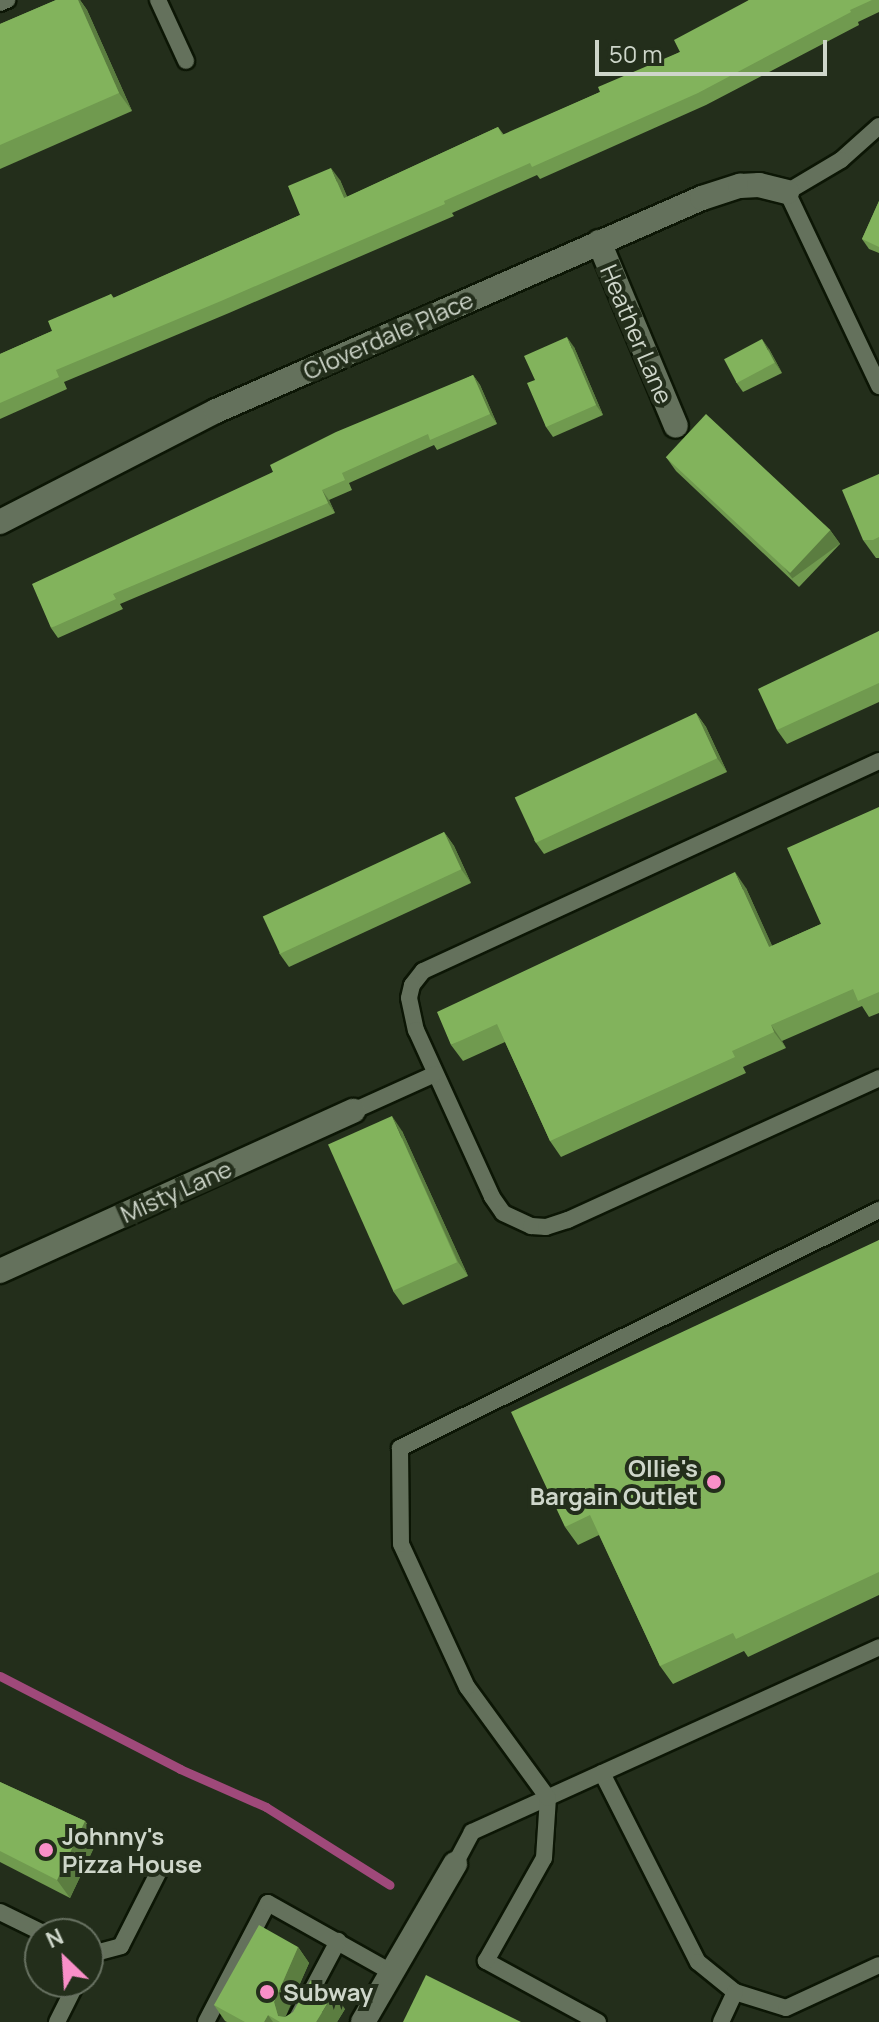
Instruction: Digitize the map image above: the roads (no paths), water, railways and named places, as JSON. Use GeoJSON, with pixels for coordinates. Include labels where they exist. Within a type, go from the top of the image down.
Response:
{"type":"FeatureCollection","features":[{"type":"Feature","properties":{"kind":"street","name":"Cloverdale Place"},"geometry":{"type":"LineString","coordinates":[[0,522],[216,411],[599,242],[740,186],[759,185],[787,192]]}},
{"type":"Feature","properties":{"kind":"street","name":"Heather Lane"},"geometry":{"type":"LineString","coordinates":[[599,242],[676,426]]}},
{"type":"Feature","properties":{"kind":"street","name":"Misty Lane"},"geometry":{"type":"LineString","coordinates":[[0,1271],[353,1111]]}},
{"type":"Feature","properties":{"kind":"street"},"geometry":{"type":"LineString","coordinates":[[363,2022],[455,1864]]}},
{"type":"Feature","properties":{"kind":"lane"},"geometry":{"type":"LineString","coordinates":[[0,3],[7,0]]}},
{"type":"Feature","properties":{"kind":"lane"},"geometry":{"type":"LineString","coordinates":[[158,0],[186,61]]}},
{"type":"Feature","properties":{"kind":"lane"},"geometry":{"type":"LineString","coordinates":[[879,126],[841,160],[787,192],[879,386]]}},
{"type":"Feature","properties":{"kind":"lane"},"geometry":{"type":"LineString","coordinates":[[879,761],[423,971],[412,985],[409,998],[416,1030],[492,1197],[503,1213],[519,1223],[546,1227],[879,1078]]}},
{"type":"Feature","properties":{"kind":"lane"},"geometry":{"type":"LineString","coordinates":[[353,1111],[435,1074]]}},
{"type":"Feature","properties":{"kind":"lane"},"geometry":{"type":"LineString","coordinates":[[598,2022],[486,1961],[544,1858],[548,1798],[467,1687],[401,1544],[400,1448],[879,1210]]}},
{"type":"Feature","properties":{"kind":"lane"},"geometry":{"type":"LineString","coordinates":[[455,1864],[472,1832],[879,1647]]}},
{"type":"Feature","properties":{"kind":"lane"},"geometry":{"type":"LineString","coordinates":[[602,1773],[698,1962],[735,1992],[786,2008],[879,1965]]}},
{"type":"Feature","properties":{"kind":"lane"},"geometry":{"type":"LineString","coordinates":[[104,1952],[121,1946],[161,1867]]}},
{"type":"Feature","properties":{"kind":"lane"},"geometry":{"type":"LineString","coordinates":[[206,2022],[268,1903],[391,1972]]}},
{"type":"Feature","properties":{"kind":"lane"},"geometry":{"type":"LineString","coordinates":[[0,1912],[24,1924]]}},
{"type":"Feature","properties":{"kind":"lane"},"geometry":{"type":"LineString","coordinates":[[295,2022],[338,1941]]}},
{"type":"Feature","properties":{"kind":"lane"},"geometry":{"type":"LineString","coordinates":[[721,2022],[735,1992]]}},
{"type":"Feature","properties":{"kind":"lane"},"geometry":{"type":"LineString","coordinates":[[57,2022],[69,1998]]}},
{"type":"Feature","properties":{"kind":"waterway"},"geometry":{"type":"LineString","coordinates":[[0,1676],[180,1769],[266,1807],[390,1885]]}},
{"type":"Feature","properties":{"kind":"place","name":"Ollie's Bargain Outlet"},"geometry":{"type":"Point","coordinates":[714,1482]}},
{"type":"Feature","properties":{"kind":"place","name":"Johnny's Pizza House"},"geometry":{"type":"Point","coordinates":[46,1850]}},
{"type":"Feature","properties":{"kind":"place","name":"Subway"},"geometry":{"type":"Point","coordinates":[267,1992]}}]}
